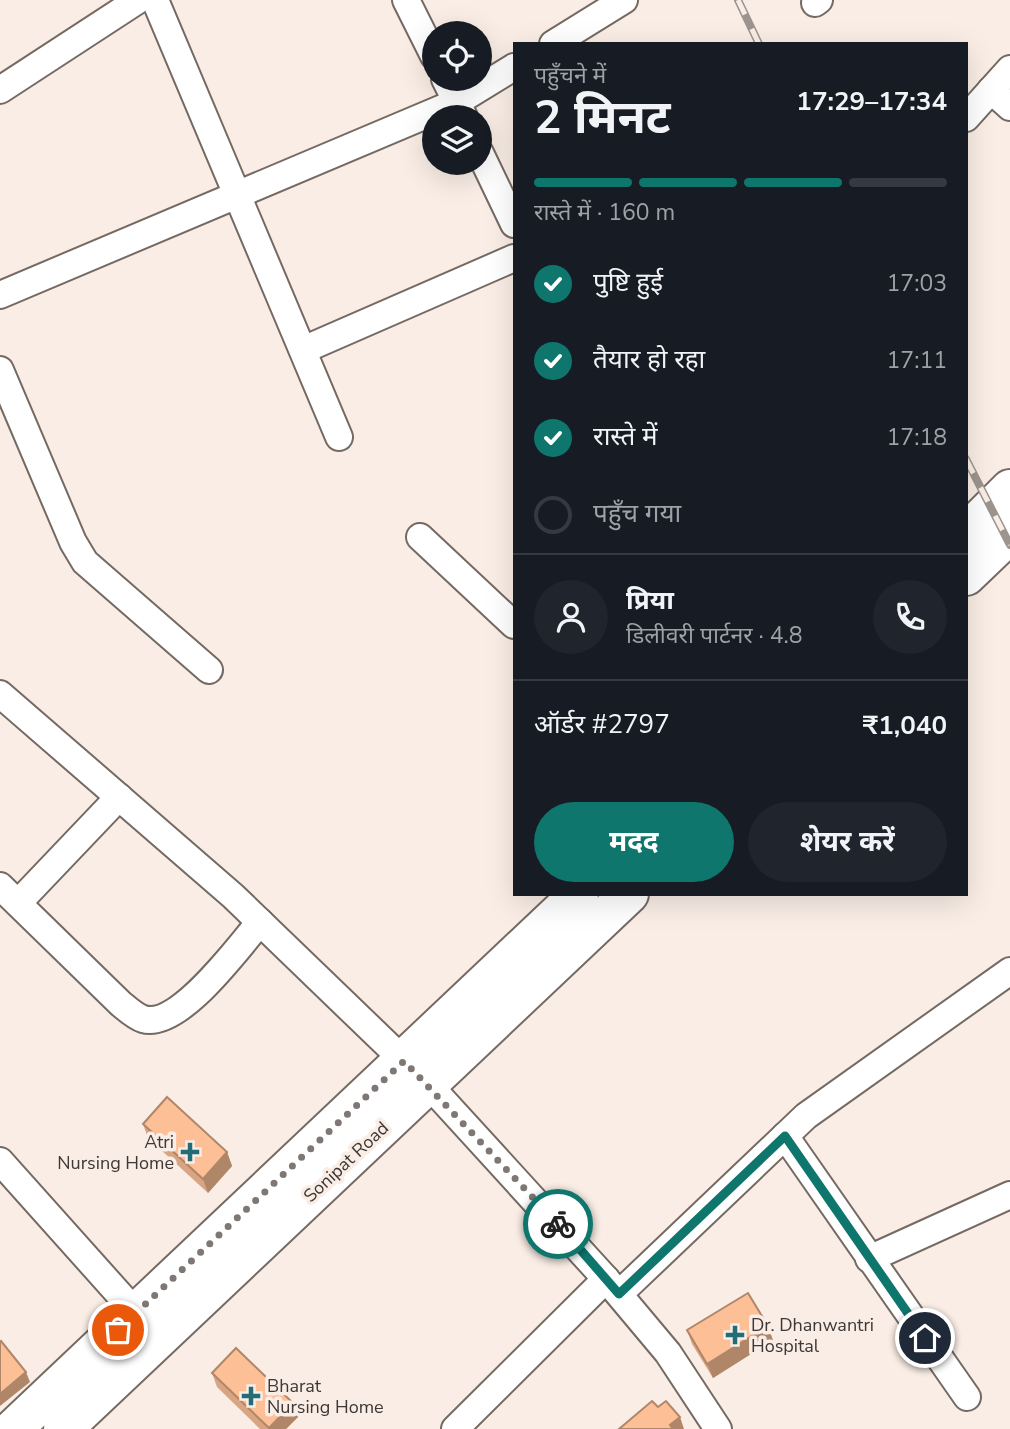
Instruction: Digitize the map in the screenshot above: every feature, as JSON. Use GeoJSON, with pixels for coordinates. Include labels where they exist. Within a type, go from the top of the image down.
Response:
{"type":"FeatureCollection","features":[{"type":"Feature","properties":{"kind":"main road"},"geometry":{"type":"LineString","coordinates":[[968,531],[1010,489]]}},
{"type":"Feature","properties":{"kind":"main road"},"geometry":{"type":"LineString","coordinates":[[968,574],[1010,534]]}},
{"type":"Feature","properties":{"kind":"main road","name":"Sonipat Road"},"geometry":{"type":"LineString","coordinates":[[79,1424],[416,1073],[577,896]]}},
{"type":"Feature","properties":{"kind":"main road","name":"Sonipat Road"},"geometry":{"type":"LineString","coordinates":[[13,1429],[136,1313],[627,896]]}},
{"type":"Feature","properties":{"kind":"street"},"geometry":{"type":"LineString","coordinates":[[0,90],[138,0]]}},
{"type":"Feature","properties":{"kind":"street"},"geometry":{"type":"LineString","coordinates":[[155,0],[340,437]]}},
{"type":"Feature","properties":{"kind":"street"},"geometry":{"type":"LineString","coordinates":[[406,0],[422,32]]}},
{"type":"Feature","properties":{"kind":"street"},"geometry":{"type":"LineString","coordinates":[[556,42],[624,0]]}},
{"type":"Feature","properties":{"kind":"street"},"geometry":{"type":"LineString","coordinates":[[467,105],[513,68]]}},
{"type":"Feature","properties":{"kind":"street"},"geometry":{"type":"LineString","coordinates":[[968,117],[1001,98],[1010,69]]}},
{"type":"Feature","properties":{"kind":"street"},"geometry":{"type":"LineString","coordinates":[[0,295],[237,194],[422,125]]}},
{"type":"Feature","properties":{"kind":"street"},"geometry":{"type":"LineString","coordinates":[[492,169],[506,189],[513,220]]}},
{"type":"Feature","properties":{"kind":"street"},"geometry":{"type":"LineString","coordinates":[[303,350],[513,258]]}},
{"type":"Feature","properties":{"kind":"street"},"geometry":{"type":"LineString","coordinates":[[0,370],[73,542],[85,562],[209,670]]}},
{"type":"Feature","properties":{"kind":"street"},"geometry":{"type":"LineString","coordinates":[[420,537],[513,624]]}},
{"type":"Feature","properties":{"kind":"street"},"geometry":{"type":"LineString","coordinates":[[5,708],[119,797],[260,922],[416,1073],[613,1287],[668,1353],[718,1429]]}},
{"type":"Feature","properties":{"kind":"street"},"geometry":{"type":"LineString","coordinates":[[119,797],[9,895],[121,1004],[144,1019],[158,1019],[190,1002],[260,922]]}},
{"type":"Feature","properties":{"kind":"street"},"geometry":{"type":"LineString","coordinates":[[455,1429],[806,1116],[1010,971]]}},
{"type":"Feature","properties":{"kind":"street"},"geometry":{"type":"LineString","coordinates":[[785,1136],[967,1397]]}},
{"type":"Feature","properties":{"kind":"street"},"geometry":{"type":"LineString","coordinates":[[0,1161],[136,1313]]}},
{"type":"Feature","properties":{"kind":"street"},"geometry":{"type":"LineString","coordinates":[[869,1259],[1010,1195]]}},
{"type":"Feature","properties":{"kind":"building"},"geometry":{"type":"Polygon","coordinates":[[[167,1097],[227,1152],[203,1179],[143,1124],[167,1097]]]}},
{"type":"Feature","properties":{"kind":"building"},"geometry":{"type":"Polygon","coordinates":[[[748,1293],[768,1326],[707,1364],[687,1330],[748,1293]]]}},
{"type":"Feature","properties":{"kind":"building"},"geometry":{"type":"Polygon","coordinates":[[[0,1342],[26,1372],[0,1394],[0,1342]]]}},
{"type":"Feature","properties":{"kind":"building"},"geometry":{"type":"Polygon","coordinates":[[[236,1348],[293,1403],[269,1428],[212,1373],[236,1348]]]}},
{"type":"Feature","properties":{"kind":"building"},"geometry":{"type":"Polygon","coordinates":[[[652,1401],[658,1407],[666,1401],[680,1417],[670,1425],[673,1429],[619,1429],[652,1401]]]}},
{"type":"Feature","properties":{"kind":"railway"},"geometry":{"type":"LineString","coordinates":[[738,0],[758,42]]}},
{"type":"Feature","properties":{"kind":"railway"},"geometry":{"type":"LineString","coordinates":[[968,463],[1010,545]]}},
{"type":"Feature","properties":{"kind":"way so far"},"geometry":{"type":"LineString","coordinates":[[118,1330],[404,1061],[558,1224]]}},
{"type":"Feature","properties":{"kind":"place","name":"Atri Nursing Home"},"geometry":{"type":"Point","coordinates":[190,1152]}},
{"type":"Feature","properties":{"kind":"place","name":"Dr. Dhanwantri Hospital"},"geometry":{"type":"Point","coordinates":[735,1335]}},
{"type":"Feature","properties":{"kind":"place","name":"Bharat Nursing Home"},"geometry":{"type":"Point","coordinates":[251,1396]}},
{"type":"Feature","properties":{"kind":"route"},"geometry":{"type":"LineString","coordinates":[[558,1224],[619,1294],[785,1136],[925,1338]]}}]}
